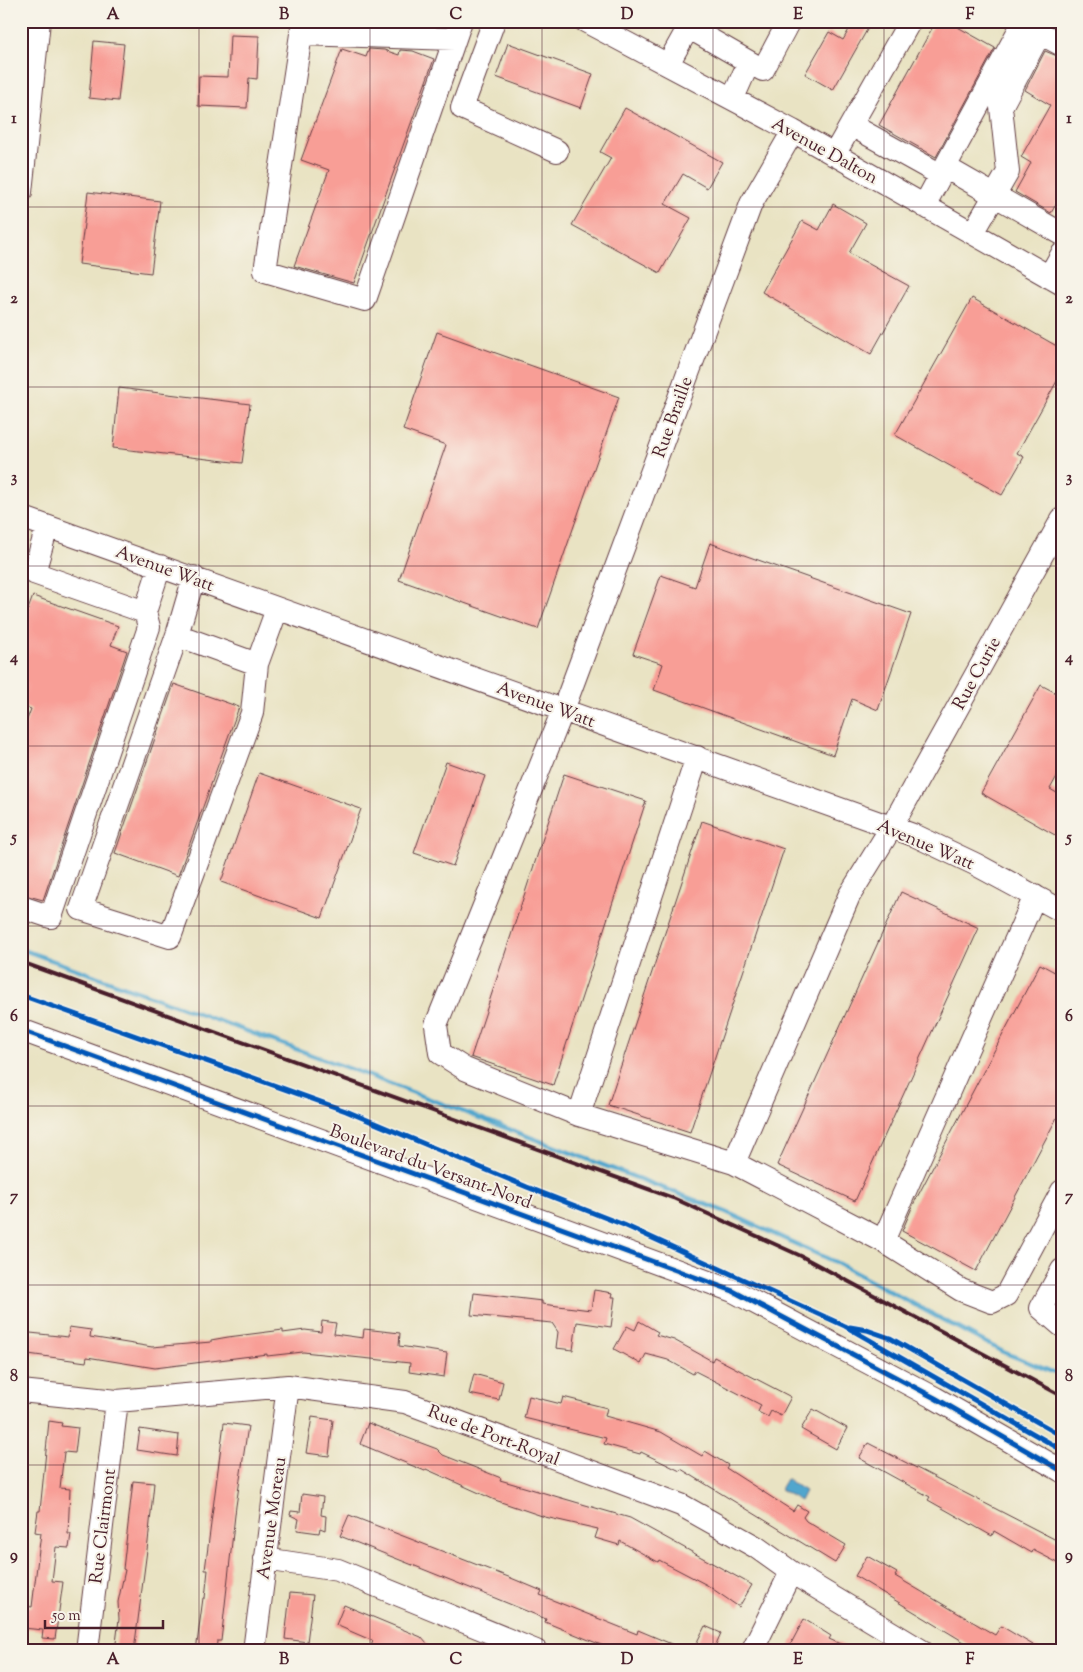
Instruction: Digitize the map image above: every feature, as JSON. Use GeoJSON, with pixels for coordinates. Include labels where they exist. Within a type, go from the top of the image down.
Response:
{"type":"FeatureCollection","features":[{"type":"Feature","properties":{"kind":"street"},"geometry":{"type":"LineString","coordinates":[[21,192],[39,21]]}},
{"type":"Feature","properties":{"kind":"street"},"geometry":{"type":"LineString","coordinates":[[494,21],[462,108],[557,151]]}},
{"type":"Feature","properties":{"kind":"street","name":"Avenue Dalton"},"geometry":{"type":"LineString","coordinates":[[585,21],[793,131],[1055,280]]}},
{"type":"Feature","properties":{"kind":"street"},"geometry":{"type":"LineString","coordinates":[[668,64],[690,24],[763,70],[789,21]]}},
{"type":"Feature","properties":{"kind":"street"},"geometry":{"type":"LineString","coordinates":[[834,155],[910,21]]}},
{"type":"Feature","properties":{"kind":"street"},"geometry":{"type":"LineString","coordinates":[[924,206],[1024,21]]}},
{"type":"Feature","properties":{"kind":"street"},"geometry":{"type":"LineString","coordinates":[[302,28],[457,30],[365,300],[265,271],[302,28]]}},
{"type":"Feature","properties":{"kind":"street"},"geometry":{"type":"LineString","coordinates":[[973,234],[1008,172],[1001,107],[1040,33],[1062,45]]}},
{"type":"Feature","properties":{"kind":"street"},"geometry":{"type":"LineString","coordinates":[[733,98],[749,62]]}},
{"type":"Feature","properties":{"kind":"street"},"geometry":{"type":"LineString","coordinates":[[852,125],[995,195],[1062,234]]}},
{"type":"Feature","properties":{"kind":"street","name":"Rue Braille"},"geometry":{"type":"LineString","coordinates":[[793,131],[751,204],[563,710],[436,1025],[440,1053],[465,1069],[579,1115],[734,1162],[883,1241],[962,1290],[992,1302],[1006,1296],[1062,1191]]}},
{"type":"Feature","properties":{"kind":"street"},"geometry":{"type":"LineString","coordinates":[[1055,280],[1062,254]]}},
{"type":"Feature","properties":{"kind":"street","name":"Avenue Watt"},"geometry":{"type":"LineString","coordinates":[[21,517],[891,828],[948,850],[1062,911]]}},
{"type":"Feature","properties":{"kind":"street","name":"Rue Curie"},"geometry":{"type":"LineString","coordinates":[[734,1162],[849,896],[891,828],[1062,519]]}},
{"type":"Feature","properties":{"kind":"street"},"geometry":{"type":"LineString","coordinates":[[47,527],[28,571],[146,612]]}},
{"type":"Feature","properties":{"kind":"street"},"geometry":{"type":"LineString","coordinates":[[21,907],[50,918],[149,627],[146,612],[160,566]]}},
{"type":"Feature","properties":{"kind":"street"},"geometry":{"type":"LineString","coordinates":[[194,578],[177,635],[81,909],[170,937],[252,713],[257,664],[277,609]]}},
{"type":"Feature","properties":{"kind":"street"},"geometry":{"type":"LineString","coordinates":[[177,635],[257,664]]}},
{"type":"Feature","properties":{"kind":"street"},"geometry":{"type":"LineString","coordinates":[[579,1115],[696,757]]}},
{"type":"Feature","properties":{"kind":"street"},"geometry":{"type":"LineString","coordinates":[[883,1241],[1034,896]]}},
{"type":"Feature","properties":{"kind":"street","name":"Boulevard du Versant-Nord"},"geometry":{"type":"LineString","coordinates":[[21,1030],[733,1291],[935,1398],[1062,1471]]}},
{"type":"Feature","properties":{"kind":"street"},"geometry":{"type":"LineString","coordinates":[[1062,1270],[1041,1308],[1062,1326]]}},
{"type":"Feature","properties":{"kind":"street","name":"Rue de Port-Royal"},"geometry":{"type":"LineString","coordinates":[[21,1392],[118,1401],[288,1386],[405,1402],[681,1506],[756,1547],[792,1572],[922,1651]]}},
{"type":"Feature","properties":{"kind":"street","name":"Avenue Moreau"},"geometry":{"type":"LineString","coordinates":[[254,1651],[288,1386]]}},
{"type":"Feature","properties":{"kind":"street","name":"Rue Clairmont"},"geometry":{"type":"LineString","coordinates":[[87,1651],[118,1401]]}},
{"type":"Feature","properties":{"kind":"street"},"geometry":{"type":"LineString","coordinates":[[265,1558],[338,1570],[536,1651]]}},
{"type":"Feature","properties":{"kind":"street"},"geometry":{"type":"LineString","coordinates":[[752,1651],[792,1572]]}},
{"type":"Feature","properties":{"kind":"water"},"geometry":{"type":"Polygon","coordinates":[[[786,1479],[805,1491],[800,1501],[780,1489],[786,1479]]]}},
{"type":"Feature","properties":{"kind":"building"},"geometry":{"type":"Polygon","coordinates":[[[854,21],[872,21],[833,90],[805,74],[829,32],[843,40],[854,21]]]}},
{"type":"Feature","properties":{"kind":"building"},"geometry":{"type":"Polygon","coordinates":[[[936,21],[947,21],[995,48],[936,157],[879,125],[936,21]]]}},
{"type":"Feature","properties":{"kind":"building"},"geometry":{"type":"Polygon","coordinates":[[[230,35],[259,36],[257,79],[249,78],[247,108],[198,106],[199,76],[228,77],[230,35]]]}},
{"type":"Feature","properties":{"kind":"building"},"geometry":{"type":"Polygon","coordinates":[[[94,41],[124,44],[118,101],[89,98],[94,41]]]}},
{"type":"Feature","properties":{"kind":"building"},"geometry":{"type":"Polygon","coordinates":[[[508,43],[593,74],[581,108],[496,77],[508,43]]]}},
{"type":"Feature","properties":{"kind":"building"},"geometry":{"type":"Polygon","coordinates":[[[342,49],[366,57],[369,49],[384,50],[399,55],[400,50],[413,51],[434,59],[354,283],[294,266],[329,170],[301,160],[342,49]]]}},
{"type":"Feature","properties":{"kind":"building"},"geometry":{"type":"Polygon","coordinates":[[[1045,51],[1062,58],[1062,194],[1051,213],[1015,192],[1031,163],[1021,157],[1050,105],[1025,90],[1045,51]]]}},
{"type":"Feature","properties":{"kind":"building"},"geometry":{"type":"Polygon","coordinates":[[[625,108],[722,162],[707,188],[683,174],[665,204],[691,218],[660,273],[572,225],[611,158],[600,152],[625,108]]]}},
{"type":"Feature","properties":{"kind":"building"},"geometry":{"type":"Polygon","coordinates":[[[88,192],[160,201],[151,273],[79,264],[88,192]]]}},
{"type":"Feature","properties":{"kind":"building"},"geometry":{"type":"Polygon","coordinates":[[[833,204],[866,223],[849,253],[909,286],[871,354],[762,292],[802,221],[819,230],[833,204]]]}},
{"type":"Feature","properties":{"kind":"building"},"geometry":{"type":"Polygon","coordinates":[[[972,298],[1062,349],[1062,372],[1017,453],[1024,457],[1002,495],[895,435],[972,298]]]}},
{"type":"Feature","properties":{"kind":"building"},"geometry":{"type":"Polygon","coordinates":[[[437,332],[619,397],[538,629],[399,580],[446,445],[403,430],[437,332]]]}},
{"type":"Feature","properties":{"kind":"building"},"geometry":{"type":"Polygon","coordinates":[[[119,388],[250,404],[242,463],[113,448],[119,388]]]}},
{"type":"Feature","properties":{"kind":"building"},"geometry":{"type":"Polygon","coordinates":[[[710,543],[911,614],[878,710],[852,699],[833,755],[654,690],[663,664],[633,654],[661,575],[695,587],[710,543]]]}},
{"type":"Feature","properties":{"kind":"building"},"geometry":{"type":"Polygon","coordinates":[[[33,596],[118,626],[111,645],[127,651],[43,900],[21,894],[21,736],[31,709],[21,705],[21,628],[33,596]]]}},
{"type":"Feature","properties":{"kind":"building"},"geometry":{"type":"Polygon","coordinates":[[[174,684],[239,707],[178,876],[115,853],[174,684]]]}},
{"type":"Feature","properties":{"kind":"building"},"geometry":{"type":"Polygon","coordinates":[[[1041,685],[1062,696],[1062,767],[1050,789],[1062,796],[1062,839],[981,793],[1041,685]]]}},
{"type":"Feature","properties":{"kind":"building"},"geometry":{"type":"Polygon","coordinates":[[[446,762],[485,776],[453,866],[414,853],[446,762]]]}},
{"type":"Feature","properties":{"kind":"building"},"geometry":{"type":"Polygon","coordinates":[[[259,773],[361,809],[322,918],[221,882],[259,773]]]}},
{"type":"Feature","properties":{"kind":"building"},"geometry":{"type":"Polygon","coordinates":[[[564,774],[646,801],[553,1085],[471,1057],[564,774]]]}},
{"type":"Feature","properties":{"kind":"building"},"geometry":{"type":"Polygon","coordinates":[[[702,821],[784,849],[690,1132],[608,1105],[702,821]]]}},
{"type":"Feature","properties":{"kind":"building"},"geometry":{"type":"Polygon","coordinates":[[[901,892],[979,928],[855,1201],[777,1165],[901,892]]]}},
{"type":"Feature","properties":{"kind":"building"},"geometry":{"type":"Polygon","coordinates":[[[1040,964],[1062,976],[1062,1108],[976,1271],[902,1231],[914,1203],[1040,964]]]}},
{"type":"Feature","properties":{"kind":"building"},"geometry":{"type":"Polygon","coordinates":[[[594,1290],[613,1293],[612,1297],[615,1297],[611,1327],[577,1322],[573,1350],[556,1348],[558,1332],[552,1323],[471,1315],[474,1293],[542,1301],[542,1304],[591,1310],[594,1290]]]}},
{"type":"Feature","properties":{"kind":"building"},"geometry":{"type":"Polygon","coordinates":[[[322,1321],[336,1323],[334,1334],[363,1338],[364,1329],[400,1333],[399,1346],[447,1353],[444,1377],[409,1372],[410,1363],[303,1352],[267,1356],[267,1354],[155,1368],[87,1357],[86,1362],[21,1353],[21,1332],[68,1337],[69,1327],[91,1330],[90,1337],[152,1347],[211,1342],[211,1340],[228,1337],[283,1330],[283,1333],[305,1330],[321,1332],[322,1321]]]}},
{"type":"Feature","properties":{"kind":"building"},"geometry":{"type":"Polygon","coordinates":[[[639,1321],[658,1332],[656,1335],[674,1340],[712,1361],[714,1357],[791,1397],[781,1416],[771,1411],[768,1417],[758,1412],[761,1405],[695,1371],[693,1374],[668,1360],[646,1354],[641,1364],[614,1349],[627,1326],[635,1330],[639,1321]]]}},
{"type":"Feature","properties":{"kind":"building"},"geometry":{"type":"Polygon","coordinates":[[[474,1374],[503,1382],[499,1400],[469,1394],[474,1374]]]}},
{"type":"Feature","properties":{"kind":"building"},"geometry":{"type":"Polygon","coordinates":[[[529,1396],[561,1404],[563,1397],[607,1408],[605,1416],[661,1432],[702,1456],[705,1451],[728,1465],[726,1468],[793,1511],[797,1505],[807,1511],[803,1517],[806,1521],[846,1545],[835,1563],[681,1469],[680,1471],[641,1452],[640,1454],[604,1444],[606,1438],[524,1418],[529,1396]]]}},
{"type":"Feature","properties":{"kind":"building"},"geometry":{"type":"Polygon","coordinates":[[[813,1409],[847,1428],[836,1449],[801,1429],[813,1409]]]}},
{"type":"Feature","properties":{"kind":"building"},"geometry":{"type":"Polygon","coordinates":[[[312,1417],[333,1420],[329,1456],[306,1453],[312,1417]]]}},
{"type":"Feature","properties":{"kind":"building"},"geometry":{"type":"Polygon","coordinates":[[[49,1421],[62,1423],[61,1426],[78,1428],[75,1453],[64,1452],[60,1488],[70,1489],[68,1534],[71,1534],[69,1548],[56,1547],[52,1581],[63,1582],[55,1639],[42,1638],[43,1630],[23,1628],[26,1606],[32,1607],[41,1533],[35,1532],[38,1511],[40,1511],[49,1421]]]}},
{"type":"Feature","properties":{"kind":"building"},"geometry":{"type":"Polygon","coordinates":[[[224,1423],[248,1426],[236,1506],[221,1641],[217,1641],[216,1651],[196,1651],[203,1598],[205,1598],[208,1570],[205,1570],[224,1423]]]}},
{"type":"Feature","properties":{"kind":"building"},"geometry":{"type":"Polygon","coordinates":[[[368,1423],[437,1449],[443,1455],[501,1478],[500,1480],[630,1518],[752,1585],[739,1607],[707,1585],[659,1560],[658,1562],[620,1541],[619,1545],[595,1538],[598,1529],[545,1517],[495,1500],[426,1469],[425,1471],[360,1444],[368,1423]]]}},
{"type":"Feature","properties":{"kind":"building"},"geometry":{"type":"Polygon","coordinates":[[[140,1429],[179,1435],[177,1456],[137,1450],[140,1429]]]}},
{"type":"Feature","properties":{"kind":"building"},"geometry":{"type":"Polygon","coordinates":[[[868,1443],[1062,1543],[1062,1565],[1033,1550],[1032,1553],[994,1531],[992,1536],[928,1500],[930,1497],[859,1458],[868,1443]]]}},
{"type":"Feature","properties":{"kind":"building"},"geometry":{"type":"Polygon","coordinates":[[[133,1481],[154,1483],[148,1542],[134,1651],[115,1651],[119,1619],[118,1602],[125,1570],[123,1569],[133,1481]]]}},
{"type":"Feature","properties":{"kind":"building"},"geometry":{"type":"Polygon","coordinates":[[[302,1494],[323,1497],[321,1515],[326,1516],[325,1530],[320,1528],[319,1533],[297,1530],[299,1519],[290,1515],[291,1511],[300,1512],[302,1494]]]}},
{"type":"Feature","properties":{"kind":"building"},"geometry":{"type":"Polygon","coordinates":[[[349,1515],[511,1578],[542,1591],[540,1595],[637,1634],[638,1630],[688,1651],[616,1651],[545,1622],[546,1619],[340,1536],[349,1515]]]}},
{"type":"Feature","properties":{"kind":"building"},"geometry":{"type":"Polygon","coordinates":[[[867,1556],[897,1573],[895,1576],[995,1635],[1001,1626],[1043,1651],[979,1651],[855,1576],[867,1556]]]}},
{"type":"Feature","properties":{"kind":"building"},"geometry":{"type":"Polygon","coordinates":[[[290,1593],[313,1595],[307,1642],[285,1639],[290,1593]]]}},
{"type":"Feature","properties":{"kind":"building"},"geometry":{"type":"Polygon","coordinates":[[[344,1605],[421,1637],[433,1651],[369,1651],[373,1641],[336,1625],[344,1605]]]}},
{"type":"Feature","properties":{"kind":"building"},"geometry":{"type":"Polygon","coordinates":[[[804,1619],[831,1636],[829,1639],[856,1651],[787,1651],[804,1619]]]}},
{"type":"Feature","properties":{"kind":"building"},"geometry":{"type":"Polygon","coordinates":[[[705,1626],[721,1633],[713,1651],[697,1651],[699,1645],[696,1644],[705,1626]]]}},
{"type":"Feature","properties":{"kind":"waterway"},"geometry":{"type":"LineString","coordinates":[[21,949],[359,1072],[726,1212],[835,1262],[1003,1352],[1062,1376]]}},
{"type":"Feature","properties":{"kind":"railway"},"geometry":{"type":"LineString","coordinates":[[21,962],[673,1198],[801,1256],[1062,1396]]}},
{"type":"Feature","properties":{"kind":"cycle path"},"geometry":{"type":"LineString","coordinates":[[21,995],[346,1111],[527,1187],[624,1225],[845,1326],[1062,1450]]}},
{"type":"Feature","properties":{"kind":"cycle path"},"geometry":{"type":"LineString","coordinates":[[21,1030],[733,1291],[935,1398],[1062,1471]]}},
{"type":"Feature","properties":{"kind":"cycle path"},"geometry":{"type":"LineString","coordinates":[[850,1327],[867,1330],[890,1338],[1062,1436]]}}]}
